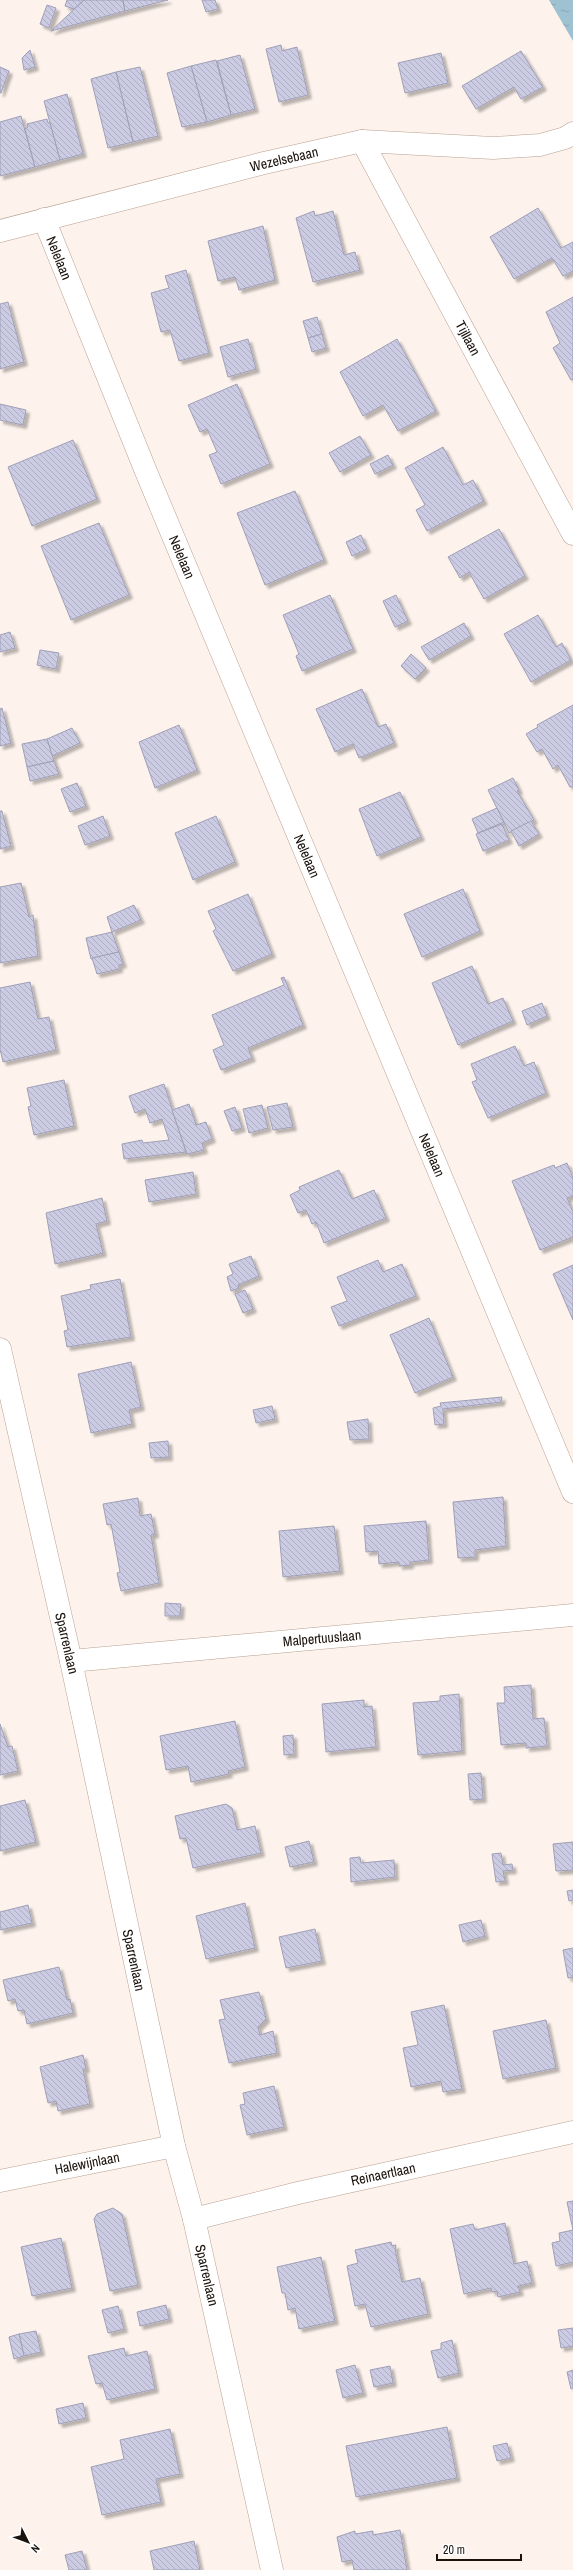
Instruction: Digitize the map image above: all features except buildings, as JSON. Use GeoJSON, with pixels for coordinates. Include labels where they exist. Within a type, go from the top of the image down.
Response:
{"type":"FeatureCollection","features":[{"type":"Feature","properties":{"kind":"street","name":"Wezelsebaan"},"geometry":{"type":"LineString","coordinates":[[0,231],[264,163],[362,141],[493,148],[540,146],[566,138],[573,133]]}},
{"type":"Feature","properties":{"kind":"street","name":"Tijllaan"},"geometry":{"type":"LineString","coordinates":[[362,141],[573,534]]}},
{"type":"Feature","properties":{"kind":"street","name":"Nelelaan"},"geometry":{"type":"LineString","coordinates":[[44,219],[144,466],[573,1492]]}},
{"type":"Feature","properties":{"kind":"street","name":"Sparrenlaan"},"geometry":{"type":"LineString","coordinates":[[0,1349],[71,1661],[174,2146],[194,2219],[272,2570]]}},
{"type":"Feature","properties":{"kind":"street","name":"Malpertuuslaan"},"geometry":{"type":"LineString","coordinates":[[71,1661],[573,1614]]}},
{"type":"Feature","properties":{"kind":"street","name":"Reinaertlaan"},"geometry":{"type":"LineString","coordinates":[[194,2219],[298,2192],[573,2132]]}},
{"type":"Feature","properties":{"kind":"street","name":"Halewijnlaan"},"geometry":{"type":"LineString","coordinates":[[0,2181],[174,2146]]}},
{"type":"Feature","properties":{"kind":"water"},"geometry":{"type":"Polygon","coordinates":[[[549,0],[573,0],[573,41],[549,0]]]}}]}
